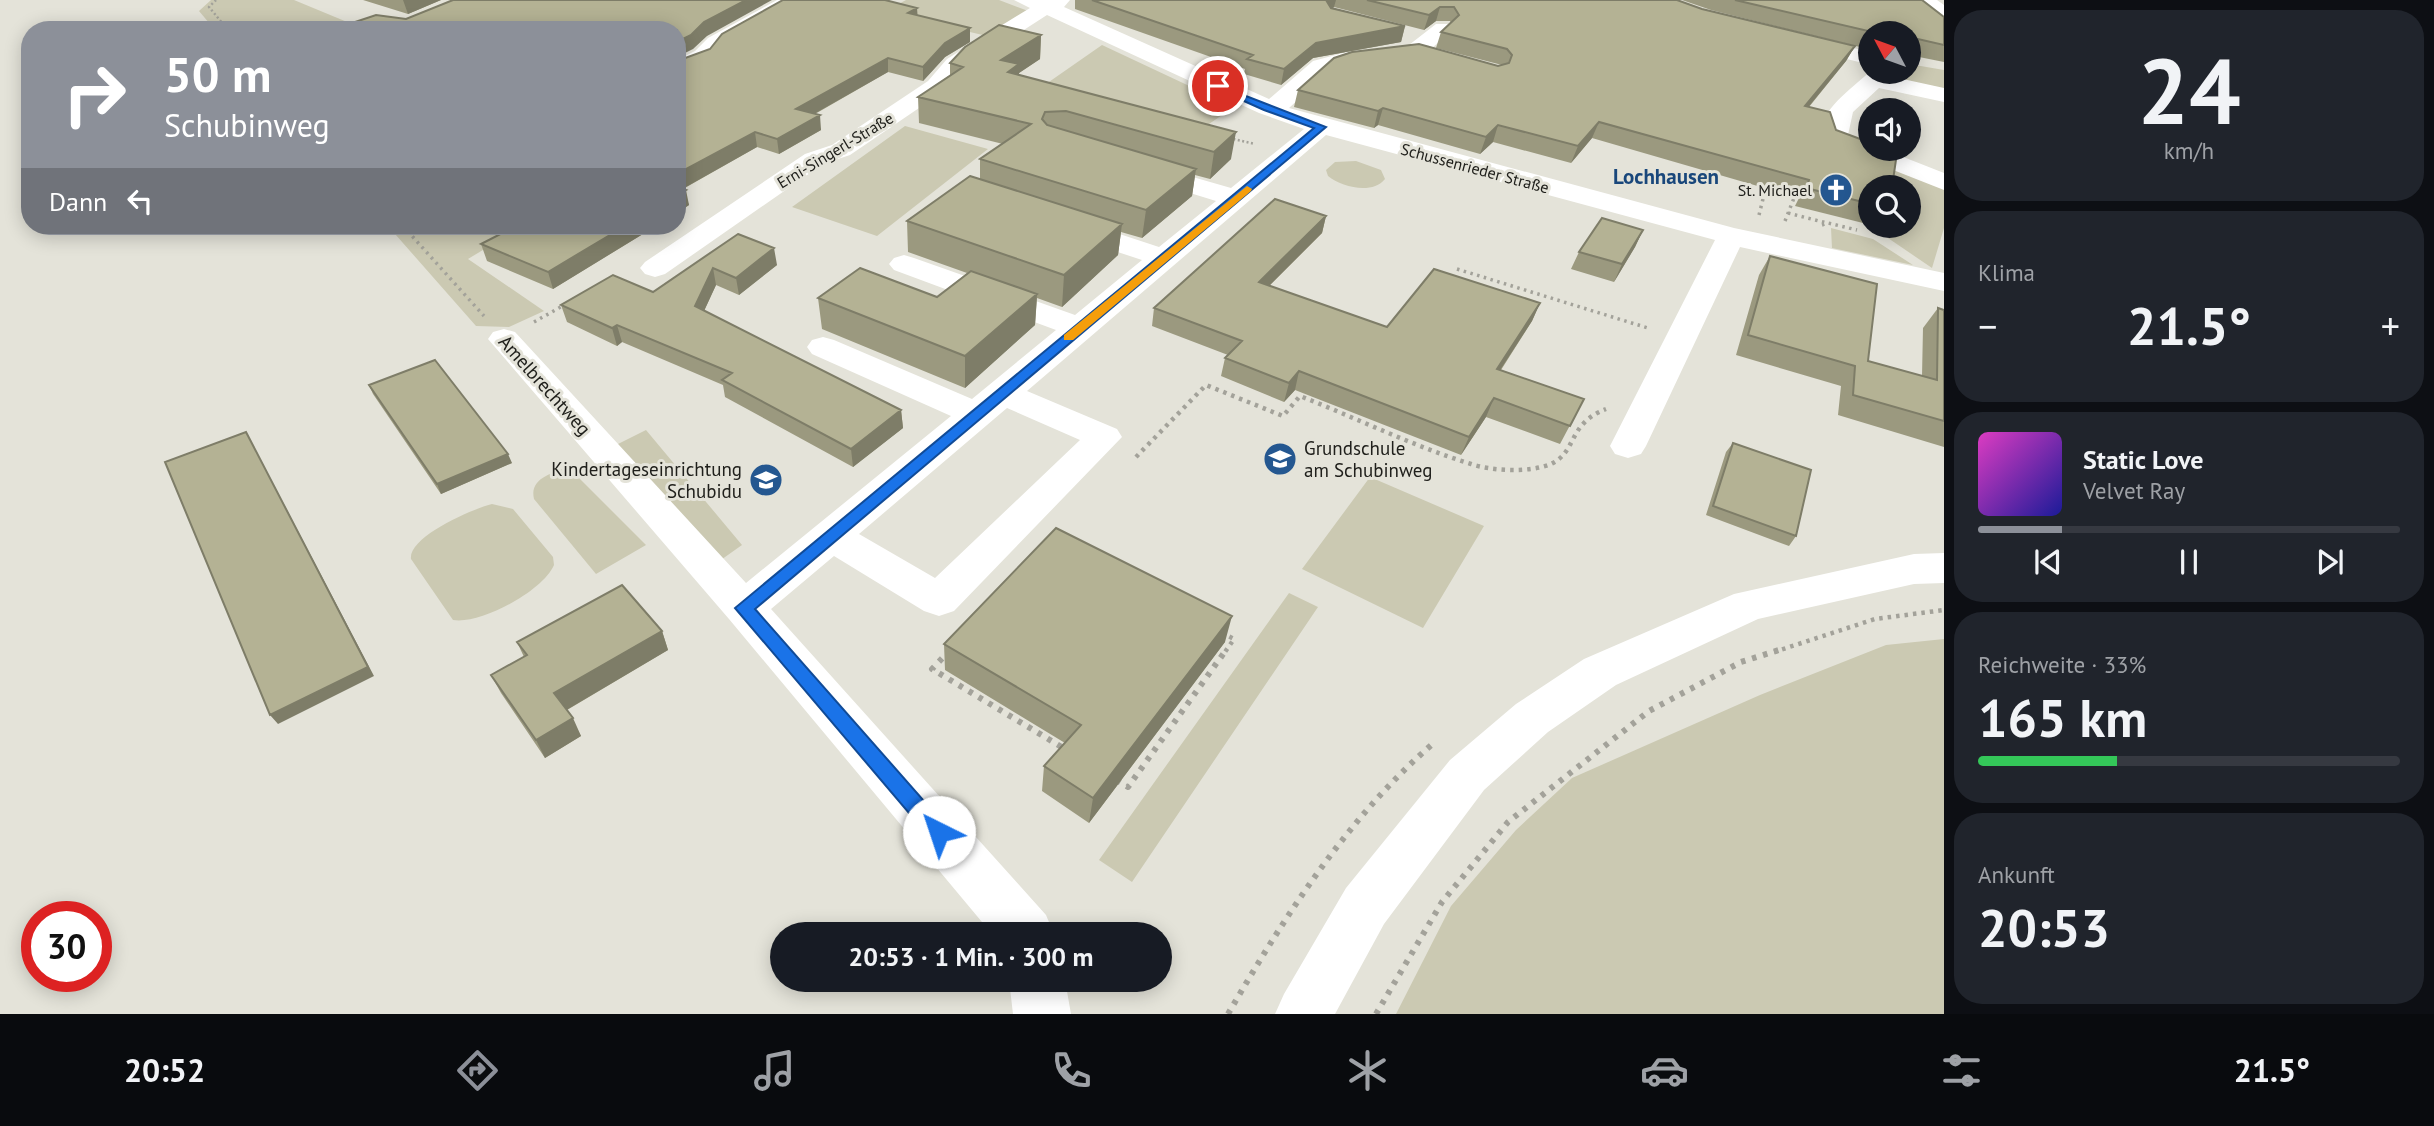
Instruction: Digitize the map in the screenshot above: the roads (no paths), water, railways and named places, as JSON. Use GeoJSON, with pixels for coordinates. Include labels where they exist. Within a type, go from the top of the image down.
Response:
{"type":"FeatureCollection","features":[{"type":"Feature","properties":{"kind":"street"},"geometry":{"type":"LineString","coordinates":[[686,64],[702,56],[715,42],[792,0]]}},
{"type":"Feature","properties":{"kind":"street"},"geometry":{"type":"LineString","coordinates":[[1925,0],[1944,15]]}},
{"type":"Feature","properties":{"kind":"street","name":"Schussenrieder Straße"},"geometry":{"type":"LineString","coordinates":[[1045,2],[1267,108],[1321,127],[1742,239],[1944,282]]}},
{"type":"Feature","properties":{"kind":"street","name":"Erni-Singerl-Straße"},"geometry":{"type":"LineString","coordinates":[[655,268],[814,159],[841,150],[936,86],[955,64],[1045,2]]}},
{"type":"Feature","properties":{"kind":"street"},"geometry":{"type":"LineString","coordinates":[[1783,37],[1858,64]]}},
{"type":"Feature","properties":{"kind":"street"},"geometry":{"type":"LineString","coordinates":[[1267,108],[1280,103],[1321,66],[1426,42]]}},
{"type":"Feature","properties":{"kind":"street"},"geometry":{"type":"LineString","coordinates":[[1863,84],[1842,108],[1834,128],[1836,139],[1944,182]]}},
{"type":"Feature","properties":{"kind":"street"},"geometry":{"type":"LineString","coordinates":[[1914,84],[1944,95]]}},
{"type":"Feature","properties":{"kind":"street"},"geometry":{"type":"LineString","coordinates":[[744,608],[1321,127]]}},
{"type":"Feature","properties":{"kind":"street"},"geometry":{"type":"LineString","coordinates":[[1121,164],[1230,203]]}},
{"type":"Feature","properties":{"kind":"street"},"geometry":{"type":"LineString","coordinates":[[1190,198],[1230,203]]}},
{"type":"Feature","properties":{"kind":"street"},"geometry":{"type":"LineString","coordinates":[[1051,221],[1164,258]]}},
{"type":"Feature","properties":{"kind":"street"},"geometry":{"type":"LineString","coordinates":[[1628,446],[1682,338],[1742,239]]}},
{"type":"Feature","properties":{"kind":"street"},"geometry":{"type":"LineString","coordinates":[[904,264],[1070,336]]}},
{"type":"Feature","properties":{"kind":"street"},"geometry":{"type":"LineString","coordinates":[[1028,332],[1070,336]]}},
{"type":"Feature","properties":{"kind":"street","name":"Amelbrechtweg"},"geometry":{"type":"LineString","coordinates":[[504,339],[744,608],[1017,922]]}},
{"type":"Feature","properties":{"kind":"street"},"geometry":{"type":"LineString","coordinates":[[823,347],[989,403],[1104,437],[939,600],[830,536]]}},
{"type":"Feature","properties":{"kind":"street"},"geometry":{"type":"LineString","coordinates":[[1304,1014],[1365,906],[1467,775],[1532,718],[1600,672],[1749,605],[1914,569],[1944,568]]}},
{"type":"Feature","properties":{"kind":"street"},"geometry":{"type":"LineString","coordinates":[[1039,992],[1042,1014]]}},
{"type":"Feature","properties":{"kind":"place","name":"St. Michael"},"geometry":{"type":"Point","coordinates":[1836,190]}},
{"type":"Feature","properties":{"kind":"place","name":"Grundschule am Schubinweg"},"geometry":{"type":"Point","coordinates":[1280,459]}},
{"type":"Feature","properties":{"kind":"place","name":"Kindertageseinrichtung Schubidu"},"geometry":{"type":"Point","coordinates":[766,480]}},
{"type":"Feature","properties":{"kind":"district","name":"Lochhausen"},"geometry":{"type":"Point","coordinates":[1666,177]}}]}
